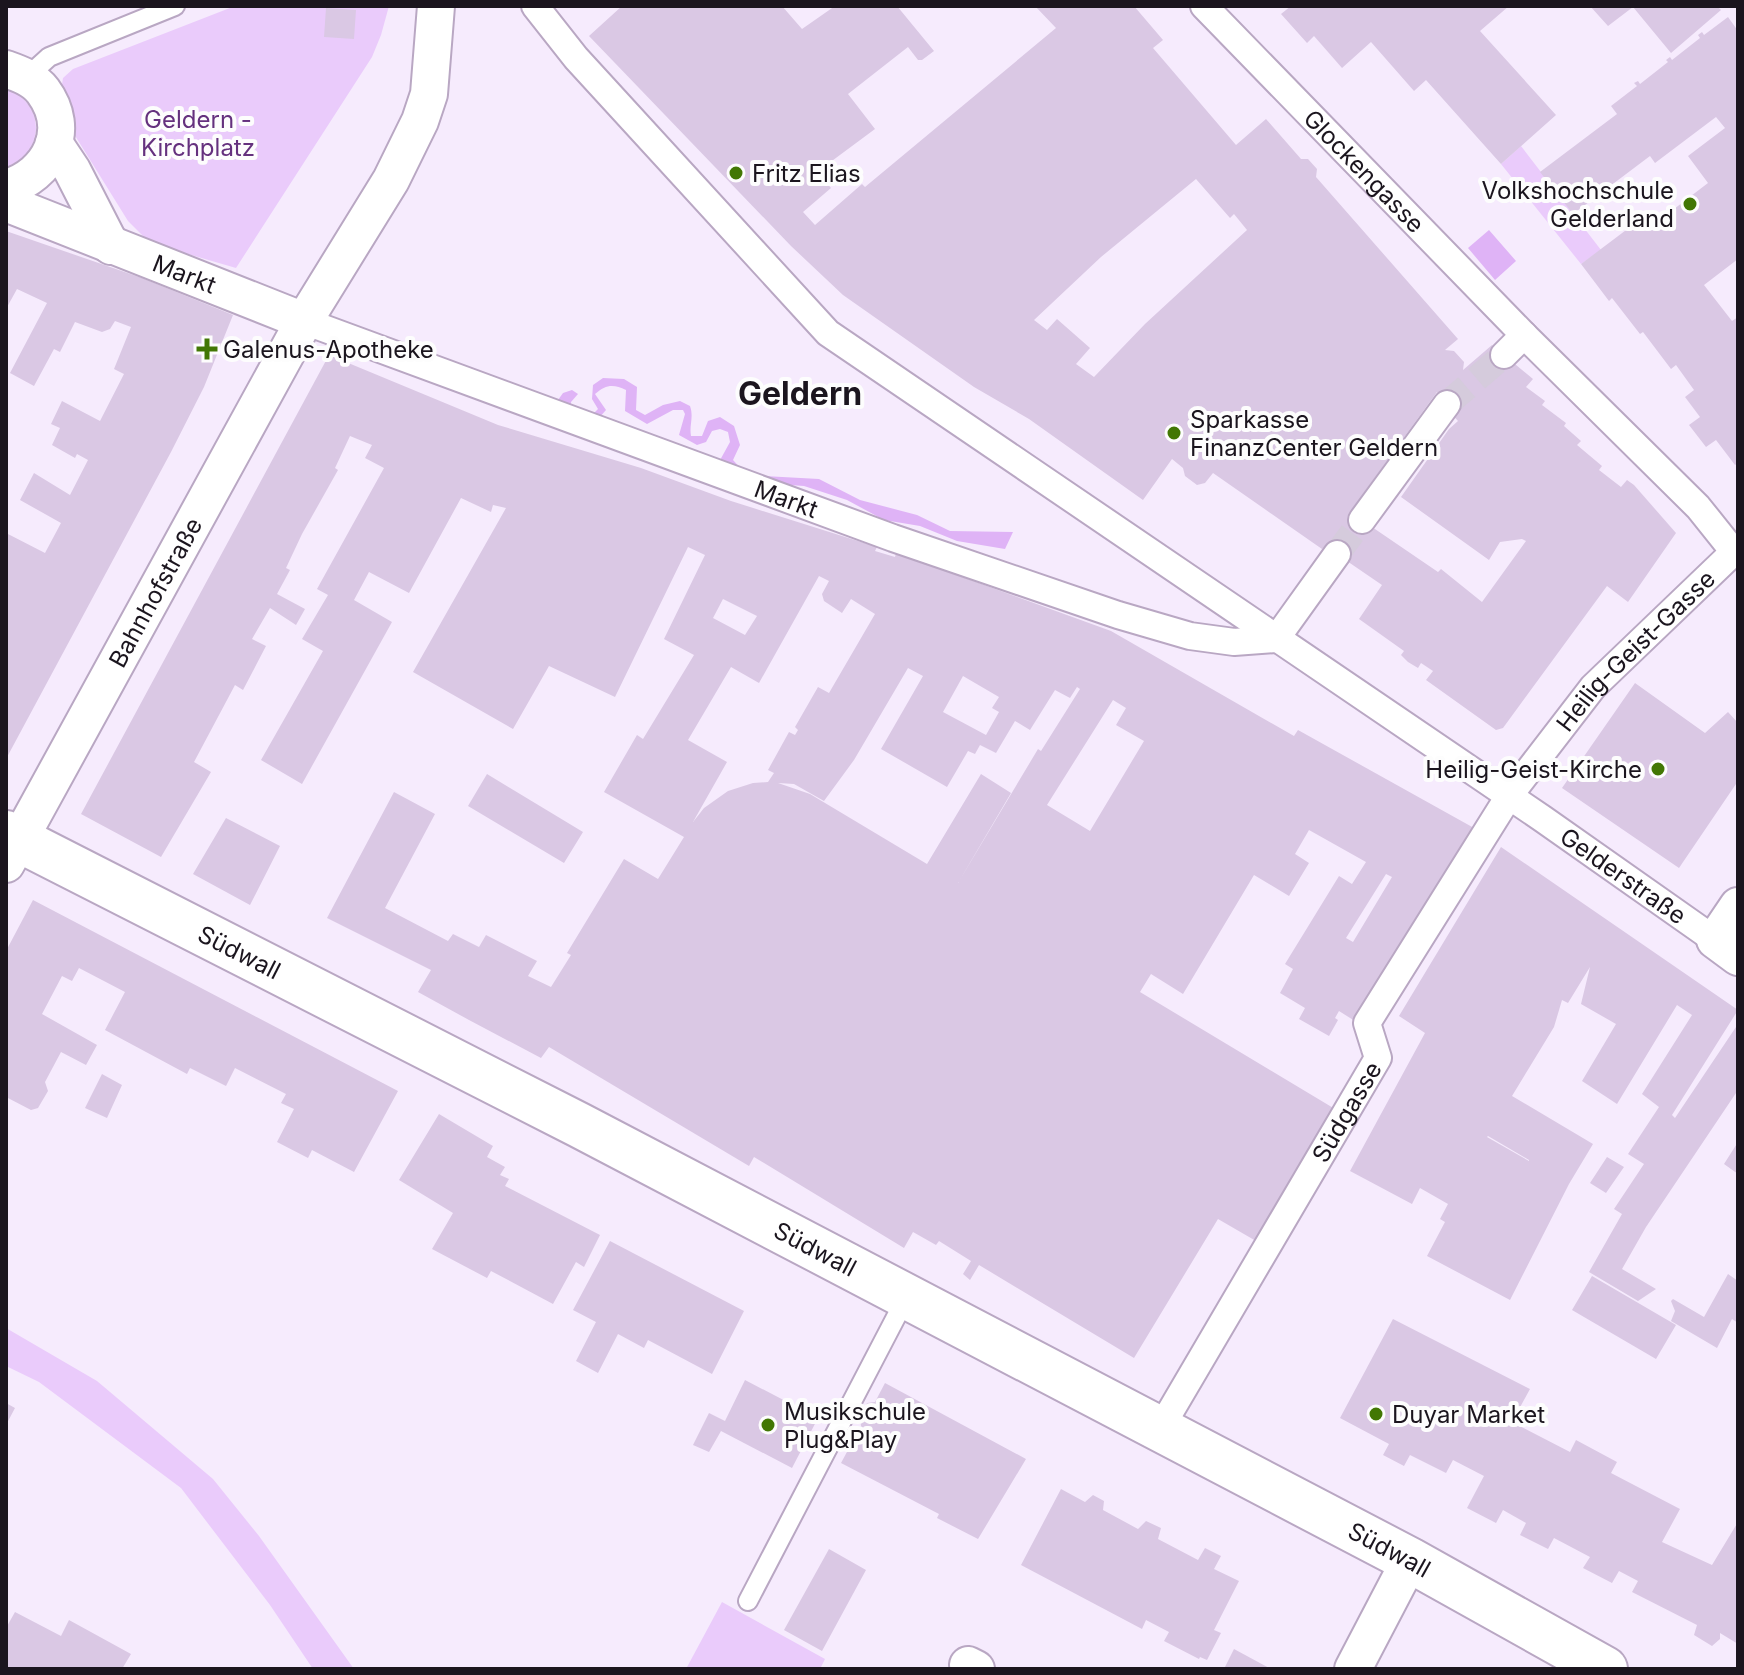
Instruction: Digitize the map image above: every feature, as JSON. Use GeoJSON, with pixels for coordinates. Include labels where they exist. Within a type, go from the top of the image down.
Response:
{"type":"FeatureCollection","features":[{"type":"Feature","properties":{"kind":"street"},"geometry":{"type":"LineString","coordinates":[[304,321],[391,180],[420,121],[429,94],[436,6]]}},
{"type":"Feature","properties":{"kind":"street"},"geometry":{"type":"LineString","coordinates":[[535,6],[576,58],[828,333],[1509,796]]}},
{"type":"Feature","properties":{"kind":"street","name":"Glockengasse"},"geometry":{"type":"LineString","coordinates":[[1204,6],[1524,335],[1698,507],[1736,550]]}},
{"type":"Feature","properties":{"kind":"street"},"geometry":{"type":"LineString","coordinates":[[6,188],[36,175],[54,143],[56,125],[52,106],[42,89],[16,73]]}},
{"type":"Feature","properties":{"kind":"street"},"geometry":{"type":"LineString","coordinates":[[54,143],[72,170],[111,246]]}},
{"type":"Feature","properties":{"kind":"street","name":"Markt"},"geometry":{"type":"LineString","coordinates":[[6,203],[304,321],[893,538],[1118,615],[1190,636],[1234,642],[1276,639]]}},
{"type":"Feature","properties":{"kind":"street","name":"Bahnhofstraße"},"geometry":{"type":"LineString","coordinates":[[10,846],[304,321]]}},
{"type":"Feature","properties":{"kind":"street"},"geometry":{"type":"LineString","coordinates":[[1504,355],[1524,335]]}},
{"type":"Feature","properties":{"kind":"street"},"geometry":{"type":"LineString","coordinates":[[1362,520],[1447,404]]}},
{"type":"Feature","properties":{"kind":"street","name":"Heilig-Geist-Gasse"},"geometry":{"type":"LineString","coordinates":[[1509,796],[1593,687],[1736,550]]}},
{"type":"Feature","properties":{"kind":"street"},"geometry":{"type":"LineString","coordinates":[[1276,639],[1337,554]]}},
{"type":"Feature","properties":{"kind":"street","name":"Gelderstraße"},"geometry":{"type":"LineString","coordinates":[[1509,796],[1726,949]]}},
{"type":"Feature","properties":{"kind":"street","name":"Südgasse"},"geometry":{"type":"LineString","coordinates":[[1160,1429],[1378,1058],[1367,1023],[1509,796]]}},
{"type":"Feature","properties":{"kind":"street","name":"Südwall"},"geometry":{"type":"LineString","coordinates":[[10,846],[579,1125],[1410,1560],[1605,1669]]}},
{"type":"Feature","properties":{"kind":"street"},"geometry":{"type":"LineString","coordinates":[[1726,949],[1738,906]]}},
{"type":"Feature","properties":{"kind":"street"},"geometry":{"type":"LineString","coordinates":[[1353,1669],[1410,1560]]}},
{"type":"Feature","properties":{"kind":"lane"},"geometry":{"type":"LineString","coordinates":[[16,73],[175,6]]}},
{"type":"Feature","properties":{"kind":"lane"},"geometry":{"type":"LineString","coordinates":[[748,1601],[907,1296]]}},
{"type":"Feature","properties":{"kind":"green space","name":"Geldern - Kirchplatz"},"geometry":{"type":"Polygon","coordinates":[[[235,6],[389,6],[372,57],[236,268],[150,243],[128,221],[69,126],[61,91],[63,78],[73,69],[235,6]]]}},
{"type":"Feature","properties":{"kind":"green space"},"geometry":{"type":"Polygon","coordinates":[[[6,89],[28,105],[36,128],[28,151],[6,167],[6,89]]]}},
{"type":"Feature","properties":{"kind":"green space"},"geometry":{"type":"Polygon","coordinates":[[[1521,146],[1601,250],[1581,264],[1501,164],[1521,146]]]}},
{"type":"Feature","properties":{"kind":"green space"},"geometry":{"type":"Polygon","coordinates":[[[6,1328],[97,1381],[213,1479],[259,1536],[354,1669],[313,1669],[270,1605],[181,1488],[39,1382],[6,1366],[6,1328]]]}},
{"type":"Feature","properties":{"kind":"green space"},"geometry":{"type":"Polygon","coordinates":[[[722,1602],[825,1659],[820,1669],[686,1669],[722,1602]]]}},
{"type":"Feature","properties":{"kind":"shaded area"},"geometry":{"type":"Polygon","coordinates":[[[1489,230],[1516,261],[1495,280],[1468,248],[1489,230]]]}},
{"type":"Feature","properties":{"kind":"shaded area"},"geometry":{"type":"Polygon","coordinates":[[[603,378],[624,379],[637,387],[636,410],[645,415],[663,405],[680,401],[690,406],[691,436],[702,436],[708,421],[720,417],[734,426],[740,445],[733,460],[743,471],[764,476],[819,479],[860,500],[917,515],[950,531],[1013,532],[1005,549],[957,541],[920,526],[884,520],[847,500],[804,486],[762,483],[719,462],[730,442],[728,432],[720,429],[712,431],[706,442],[697,445],[679,435],[685,414],[683,410],[673,410],[647,424],[625,411],[626,390],[618,387],[606,387],[595,394],[606,410],[599,418],[564,415],[558,400],[563,393],[572,390],[578,394],[571,402],[570,411],[591,416],[598,409],[592,399],[593,385],[603,378]]]}},
{"type":"Feature","properties":{"kind":"building"},"geometry":{"type":"Polygon","coordinates":[[[622,6],[782,6],[802,29],[835,6],[897,6],[934,51],[918,60],[908,47],[848,94],[875,129],[817,172],[831,188],[803,212],[815,225],[1056,28],[1035,6],[1134,6],[1163,40],[1153,48],[1236,145],[1266,119],[1301,159],[1308,159],[1317,169],[1316,177],[1458,339],[1445,350],[1454,351],[1464,362],[1463,370],[1492,345],[1533,379],[1526,387],[1545,401],[1542,405],[1566,423],[1564,426],[1581,441],[1577,445],[1602,466],[1599,470],[1621,487],[1627,480],[1634,485],[1676,533],[1628,602],[1607,586],[1503,728],[1496,730],[1426,680],[1433,671],[1421,663],[1418,668],[1408,662],[1401,655],[1404,651],[1359,619],[1382,585],[1325,546],[1322,549],[1213,473],[1205,483],[1197,485],[1185,476],[1183,468],[1172,459],[1143,500],[1029,419],[974,387],[843,295],[791,246],[589,36],[622,6]],[[1196,179],[1101,257],[1034,320],[1047,330],[1057,319],[1090,348],[1076,364],[1094,377],[1145,324],[1247,230],[1234,214],[1230,218],[1196,179]],[[1437,392],[1350,512],[1438,572],[1441,569],[1482,602],[1526,541],[1500,542],[1489,560],[1401,497],[1458,421],[1437,392]]]}},
{"type":"Feature","properties":{"kind":"building"},"geometry":{"type":"Polygon","coordinates":[[[1291,6],[1509,6],[1480,31],[1556,115],[1501,164],[1426,80],[1414,91],[1371,42],[1342,68],[1314,36],[1307,43],[1281,14],[1291,6]]]}},
{"type":"Feature","properties":{"kind":"building"},"geometry":{"type":"Polygon","coordinates":[[[1590,6],[1717,6],[1721,10],[1671,53],[1633,7],[1608,26],[1590,6]]]}},
{"type":"Feature","properties":{"kind":"building"},"geometry":{"type":"Polygon","coordinates":[[[326,8],[356,10],[354,39],[324,37],[326,8]]]}},
{"type":"Feature","properties":{"kind":"building"},"geometry":{"type":"Polygon","coordinates":[[[1728,17],[1738,31],[1738,259],[1704,285],[1732,321],[1738,317],[1738,463],[1735,465],[1716,440],[1706,447],[1689,425],[1700,417],[1685,397],[1694,390],[1676,365],[1671,369],[1612,298],[1609,301],[1581,264],[1650,212],[1657,222],[1708,183],[1688,156],[1725,128],[1716,117],[1655,163],[1650,156],[1573,214],[1540,172],[1617,114],[1611,106],[1637,86],[1634,83],[1638,81],[1640,84],[1668,62],[1666,60],[1670,57],[1672,60],[1700,38],[1698,35],[1702,32],[1704,35],[1728,17]]]}},
{"type":"Feature","properties":{"kind":"building"},"geometry":{"type":"Polygon","coordinates":[[[6,231],[142,278],[233,315],[204,387],[171,452],[6,759],[6,533],[45,553],[61,523],[20,500],[34,473],[70,495],[88,460],[77,454],[75,458],[52,445],[60,428],[51,424],[62,401],[100,421],[124,374],[114,369],[131,327],[115,321],[110,329],[102,332],[75,322],[60,352],[54,349],[34,386],[10,373],[47,303],[17,289],[6,309],[6,231]]]}},
{"type":"Feature","properties":{"kind":"building"},"geometry":{"type":"Polygon","coordinates":[[[329,355],[498,425],[641,468],[731,501],[877,547],[875,551],[895,557],[896,553],[1111,631],[1294,736],[1298,730],[1474,828],[1358,1023],[1339,1011],[1335,1018],[1338,1020],[1329,1036],[1299,1019],[1305,1008],[1280,993],[1293,969],[1285,964],[1339,876],[1352,884],[1366,862],[1309,830],[1295,854],[1309,863],[1289,896],[1254,875],[1183,994],[1151,974],[1140,992],[1335,1109],[1256,1241],[1218,1219],[1134,1358],[979,1265],[970,1280],[963,1274],[971,1261],[939,1241],[936,1245],[913,1232],[904,1248],[754,1157],[749,1166],[549,1047],[541,1058],[469,1020],[418,992],[431,970],[327,918],[394,792],[435,814],[385,908],[448,941],[453,934],[479,947],[486,935],[537,961],[528,976],[551,987],[571,955],[567,953],[624,859],[658,879],[684,837],[604,792],[637,735],[643,739],[694,655],[664,639],[705,555],[688,547],[615,697],[549,666],[513,729],[413,672],[506,508],[493,505],[491,512],[461,498],[409,593],[369,572],[354,600],[392,622],[302,784],[261,760],[323,651],[302,639],[328,595],[317,589],[384,468],[365,458],[372,445],[350,436],[335,468],[338,470],[302,534],[286,568],[290,570],[277,594],[305,609],[296,625],[270,608],[252,639],[266,646],[243,690],[235,685],[194,762],[211,772],[161,857],[81,814],[329,355]],[[819,576],[759,683],[731,667],[688,740],[727,762],[693,822],[704,808],[728,791],[768,782],[774,773],[768,770],[789,732],[795,735],[798,730],[795,727],[818,687],[829,693],[875,614],[851,599],[842,613],[824,601],[822,594],[829,581],[819,576]],[[723,599],[713,618],[745,635],[757,616],[723,599]],[[908,668],[854,760],[824,801],[794,784],[778,783],[810,794],[927,864],[981,774],[1011,793],[958,883],[1038,749],[1041,751],[1080,689],[1077,687],[1070,698],[1055,690],[1030,730],[1015,721],[996,753],[980,745],[975,754],[968,751],[947,787],[881,749],[923,676],[908,668]],[[963,676],[943,712],[986,735],[999,712],[992,708],[999,697],[963,676]],[[1113,700],[1047,805],[1090,831],[1144,741],[1116,725],[1126,708],[1113,700]],[[1386,874],[1346,938],[1353,942],[1392,877],[1386,874]]]}},
{"type":"Feature","properties":{"kind":"building","name":"Heilig-Geist-Kirche"},"geometry":{"type":"Polygon","coordinates":[[[1635,683],[1705,733],[1728,712],[1738,723],[1738,781],[1679,868],[1562,788],[1635,683]]]}},
{"type":"Feature","properties":{"kind":"building"},"geometry":{"type":"Polygon","coordinates":[[[487,774],[583,832],[564,863],[468,806],[487,774]]]}},
{"type":"Feature","properties":{"kind":"building"},"geometry":{"type":"Polygon","coordinates":[[[226,818],[280,846],[250,905],[193,874],[226,818]]]}},
{"type":"Feature","properties":{"kind":"building"},"geometry":{"type":"Polygon","coordinates":[[[1501,847],[1738,1010],[1672,1115],[1675,1118],[1738,1024],[1738,1090],[1646,1227],[1622,1269],[1656,1289],[1638,1301],[1589,1272],[1622,1214],[1614,1209],[1644,1164],[1628,1154],[1659,1107],[1642,1094],[1692,1015],[1677,1005],[1617,1104],[1582,1081],[1616,1024],[1581,1004],[1590,967],[1568,1003],[1562,1000],[1554,1027],[1512,1096],[1593,1144],[1510,1300],[1427,1256],[1445,1222],[1440,1219],[1448,1204],[1420,1188],[1412,1204],[1350,1171],[1425,1033],[1399,1016],[1501,847]],[[1488,1136],[1487,1137],[1529,1161],[1488,1136]]]}},
{"type":"Feature","properties":{"kind":"building"},"geometry":{"type":"Polygon","coordinates":[[[33,900],[398,1091],[354,1172],[312,1150],[308,1158],[277,1142],[294,1109],[281,1103],[286,1094],[235,1068],[226,1086],[190,1068],[187,1074],[105,1030],[125,992],[79,968],[72,981],[62,976],[42,1014],[97,1045],[86,1065],[61,1052],[45,1082],[48,1091],[38,1108],[31,1110],[6,1097],[6,951],[33,900]]]}},
{"type":"Feature","properties":{"kind":"building"},"geometry":{"type":"Polygon","coordinates":[[[102,1074],[122,1085],[107,1118],[85,1108],[102,1074]]]}},
{"type":"Feature","properties":{"kind":"building"},"geometry":{"type":"Polygon","coordinates":[[[439,1114],[493,1146],[487,1157],[505,1167],[500,1175],[509,1179],[505,1186],[600,1235],[584,1267],[576,1262],[553,1304],[491,1271],[487,1278],[432,1249],[453,1213],[399,1180],[439,1114]]]}},
{"type":"Feature","properties":{"kind":"building"},"geometry":{"type":"Polygon","coordinates":[[[1738,1142],[1738,1174],[1724,1164],[1738,1142]]]}},
{"type":"Feature","properties":{"kind":"building"},"geometry":{"type":"Polygon","coordinates":[[[1607,1157],[1624,1167],[1606,1193],[1590,1183],[1607,1157]]]}},
{"type":"Feature","properties":{"kind":"building"},"geometry":{"type":"Polygon","coordinates":[[[610,1241],[744,1311],[712,1374],[648,1340],[644,1348],[618,1334],[598,1373],[576,1361],[596,1322],[573,1310],[610,1241]]]}},
{"type":"Feature","properties":{"kind":"building"},"geometry":{"type":"Polygon","coordinates":[[[1728,1274],[1738,1281],[1738,1323],[1732,1319],[1717,1348],[1671,1321],[1675,1311],[1671,1301],[1673,1299],[1704,1317],[1728,1274]]]}},
{"type":"Feature","properties":{"kind":"building"},"geometry":{"type":"Polygon","coordinates":[[[1592,1276],[1676,1325],[1656,1359],[1572,1310],[1592,1276]]]}},
{"type":"Feature","properties":{"kind":"building"},"geometry":{"type":"Polygon","coordinates":[[[1393,1319],[1530,1389],[1512,1422],[1570,1452],[1576,1440],[1617,1462],[1611,1473],[1680,1509],[1662,1542],[1712,1565],[1738,1522],[1738,1644],[1720,1633],[1720,1639],[1712,1646],[1694,1635],[1697,1625],[1632,1592],[1638,1581],[1619,1571],[1612,1583],[1583,1568],[1590,1557],[1554,1538],[1548,1549],[1520,1535],[1526,1523],[1503,1510],[1496,1523],[1467,1508],[1484,1476],[1453,1460],[1446,1473],[1410,1455],[1404,1466],[1383,1455],[1389,1444],[1340,1418],[1393,1319]]]}},
{"type":"Feature","properties":{"kind":"building","name":"Musikschule Plug&Play"},"geometry":{"type":"Polygon","coordinates":[[[745,1380],[818,1418],[792,1468],[721,1431],[709,1452],[693,1445],[709,1413],[725,1421],[745,1380]]]}},
{"type":"Feature","properties":{"kind":"building"},"geometry":{"type":"Polygon","coordinates":[[[885,1383],[1026,1459],[978,1539],[937,1518],[939,1514],[841,1463],[861,1426],[860,1418],[867,1403],[875,1402],[885,1383]]]}},
{"type":"Feature","properties":{"kind":"building"},"geometry":{"type":"Polygon","coordinates":[[[6,1403],[15,1408],[6,1425],[6,1403]]]}},
{"type":"Feature","properties":{"kind":"building"},"geometry":{"type":"Polygon","coordinates":[[[1061,1489],[1085,1502],[1093,1495],[1104,1501],[1103,1510],[1138,1529],[1146,1521],[1161,1528],[1158,1539],[1198,1560],[1205,1548],[1221,1556],[1214,1569],[1239,1581],[1214,1630],[1221,1633],[1207,1660],[1164,1641],[1169,1632],[1146,1620],[1142,1629],[1021,1565],[1061,1489]]]}},
{"type":"Feature","properties":{"kind":"building"},"geometry":{"type":"Polygon","coordinates":[[[829,1549],[866,1570],[822,1651],[784,1630],[829,1549]]]}},
{"type":"Feature","properties":{"kind":"building"},"geometry":{"type":"Polygon","coordinates":[[[15,1612],[61,1636],[69,1620],[131,1654],[122,1669],[6,1669],[6,1628],[15,1612]]]}},
{"type":"Feature","properties":{"kind":"building"},"geometry":{"type":"Polygon","coordinates":[[[1234,1649],[1271,1669],[1224,1669],[1234,1649]]]}},
{"type":"Feature","properties":{"kind":"tunnel"},"geometry":{"type":"LineString","coordinates":[[1447,404],[1504,355]]}},
{"type":"Feature","properties":{"kind":"tunnel"},"geometry":{"type":"LineString","coordinates":[[1337,554],[1362,520]]}},
{"type":"Feature","properties":{"kind":"place","name":"Fritz Elias"},"geometry":{"type":"Point","coordinates":[736,173]}},
{"type":"Feature","properties":{"kind":"place","name":"Volkshochschule Gelderland"},"geometry":{"type":"Point","coordinates":[1690,204]}},
{"type":"Feature","properties":{"kind":"place","name":"Galenus-Apotheke"},"geometry":{"type":"Point","coordinates":[207,349]}},
{"type":"Feature","properties":{"kind":"place","name":"Sparkasse FinanzCenter Geldern"},"geometry":{"type":"Point","coordinates":[1174,433]}},
{"type":"Feature","properties":{"kind":"place","name":"Heilig-Geist-Kirche"},"geometry":{"type":"Point","coordinates":[1658,769]}},
{"type":"Feature","properties":{"kind":"place","name":"Duyar Market"},"geometry":{"type":"Point","coordinates":[1376,1414]}},
{"type":"Feature","properties":{"kind":"place","name":"Musikschule Plug&Play"},"geometry":{"type":"Point","coordinates":[768,1425]}},
{"type":"Feature","properties":{"kind":"district","name":"Geldern"},"geometry":{"type":"Point","coordinates":[800,393]}}]}
